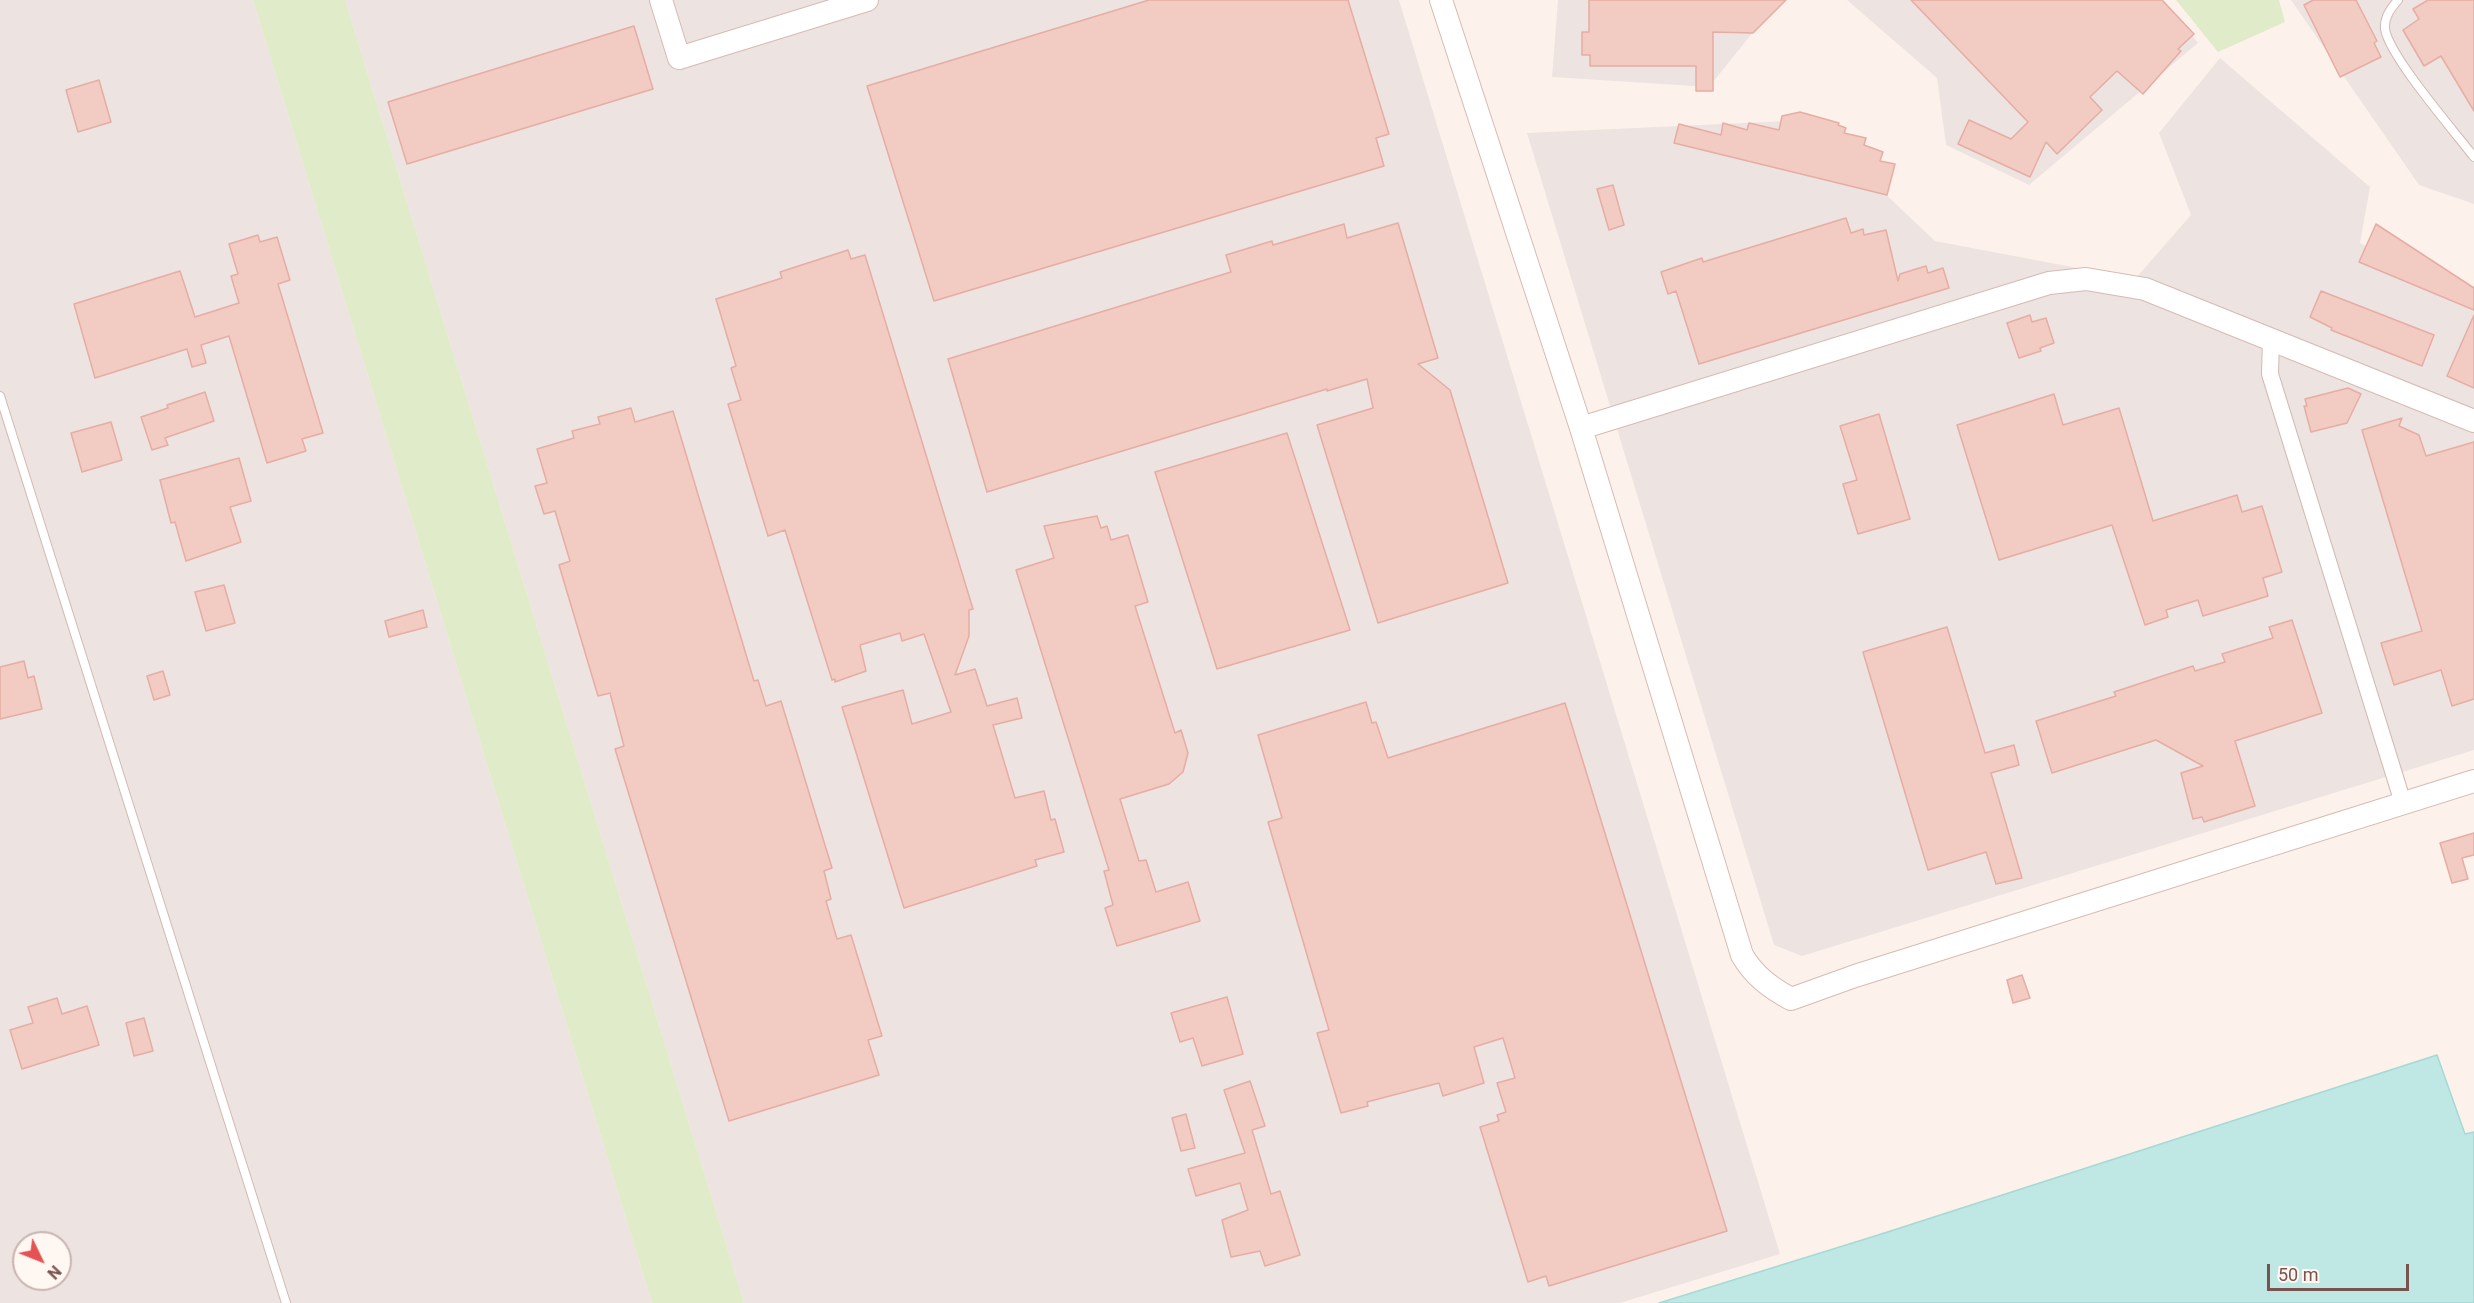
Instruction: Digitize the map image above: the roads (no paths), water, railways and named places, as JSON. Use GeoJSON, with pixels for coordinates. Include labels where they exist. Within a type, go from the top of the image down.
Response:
{"type":"FeatureCollection","features":[{"type":"Feature","properties":{"kind":"street"},"geometry":{"type":"LineString","coordinates":[[661,0],[679,58],[867,0]]}},
{"type":"Feature","properties":{"kind":"street"},"geometry":{"type":"LineString","coordinates":[[1441,0],[1581,428],[1742,955],[1749,967],[1771,988],[1791,999],[1855,976],[2474,781]]}},
{"type":"Feature","properties":{"kind":"street"},"geometry":{"type":"LineString","coordinates":[[1581,428],[2049,283],[2086,279],[2145,289],[2474,421]]}},
{"type":"Feature","properties":{"kind":"street"},"geometry":{"type":"LineString","coordinates":[[2271,339],[2270,374],[2403,803]]}},
{"type":"Feature","properties":{"kind":"lane"},"geometry":{"type":"LineString","coordinates":[[2398,0],[2388,11],[2385,28],[2396,55],[2474,157]]}},
{"type":"Feature","properties":{"kind":"lane"},"geometry":{"type":"LineString","coordinates":[[0,396],[285,1303]]}},
{"type":"Feature","properties":{"kind":"water"},"geometry":{"type":"Polygon","coordinates":[[[2437,1055],[2465,1134],[2474,1132],[2474,1303],[1659,1303],[1875,1236],[2437,1055]]]}}]}
